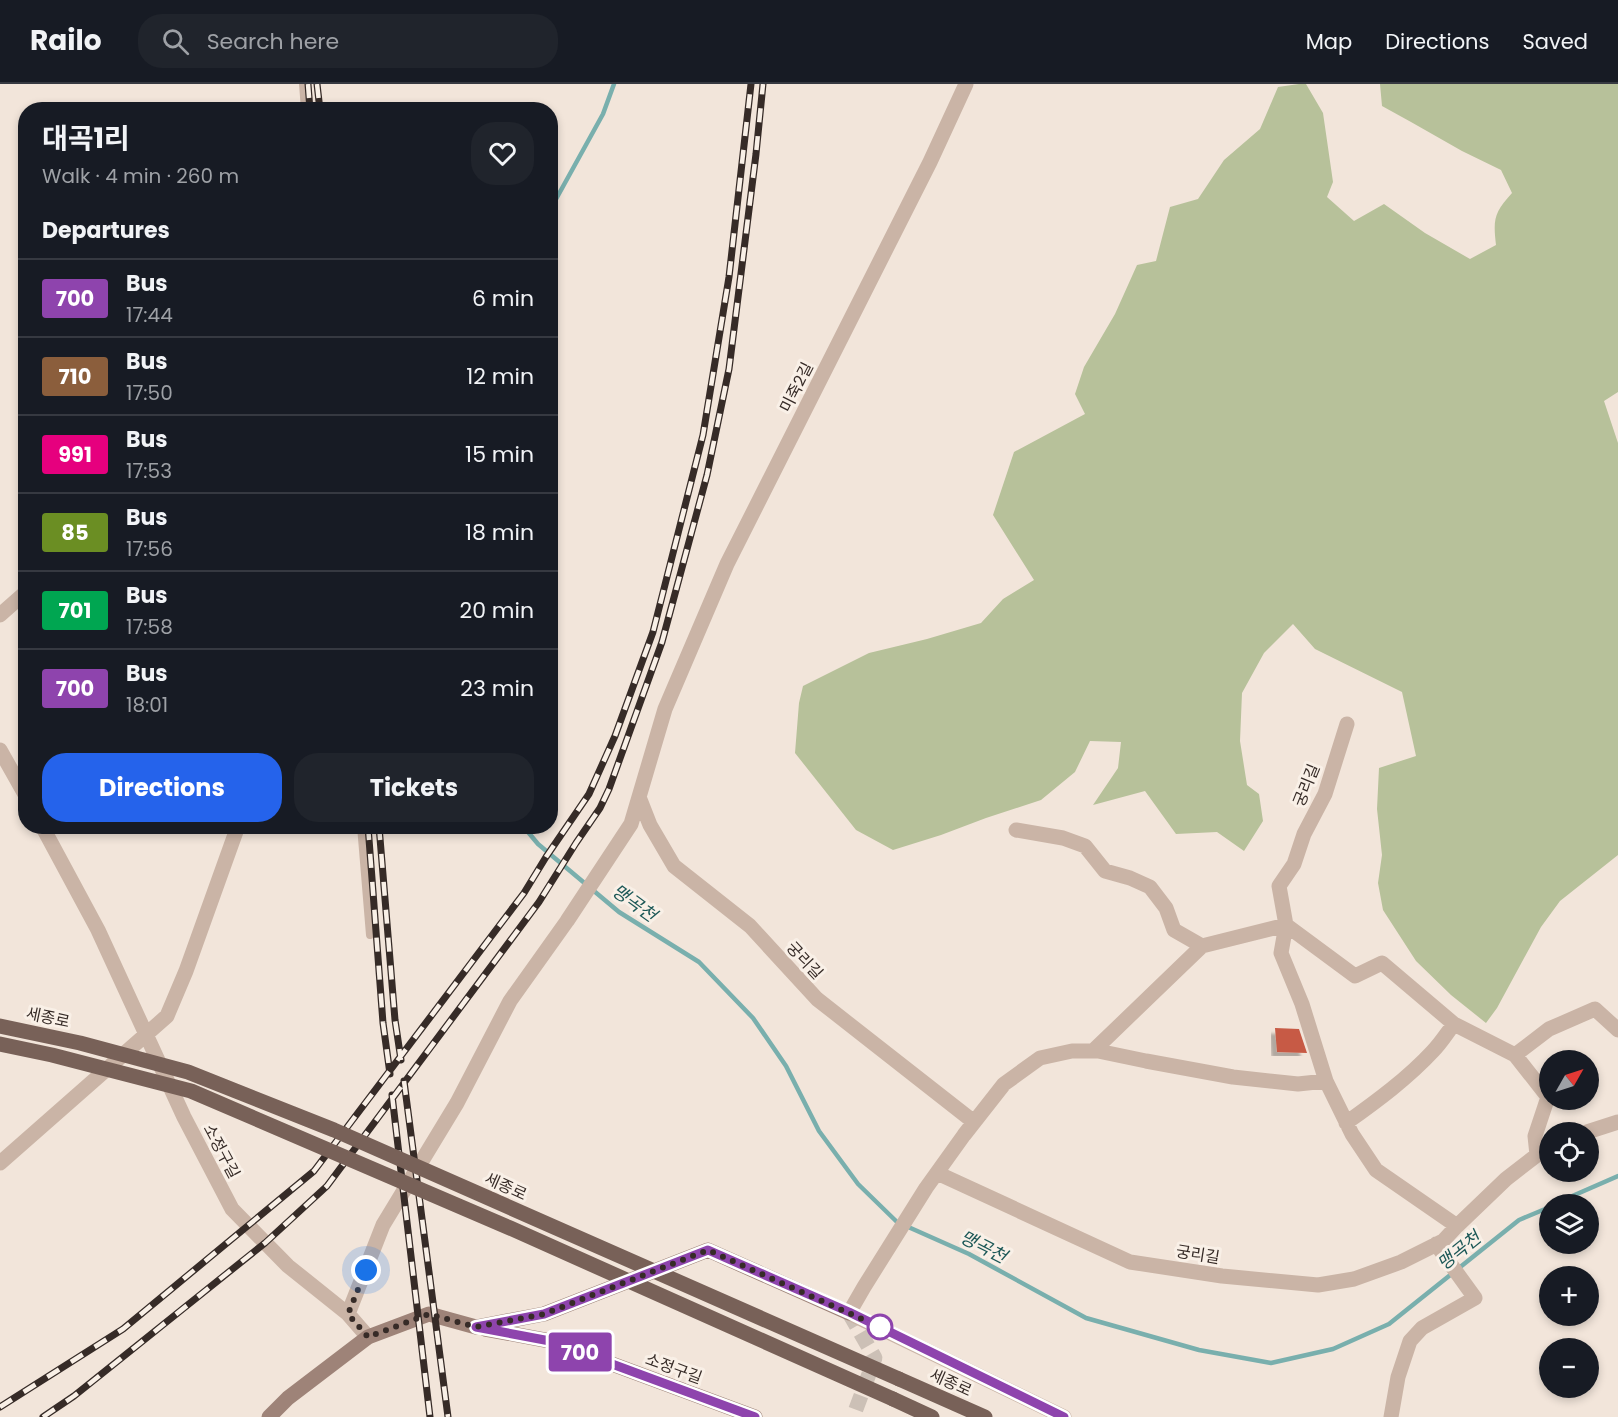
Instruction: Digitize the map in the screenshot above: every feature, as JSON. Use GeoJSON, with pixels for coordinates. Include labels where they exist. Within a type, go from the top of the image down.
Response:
{"type":"FeatureCollection","features":[{"type":"Feature","properties":{"kind":"main road","name":"세종로"},"geometry":{"type":"LineString","coordinates":[[0,1026],[80,1043],[199,1076],[334,1130],[985,1417]]}},
{"type":"Feature","properties":{"kind":"main road"},"geometry":{"type":"LineString","coordinates":[[0,1044],[191,1091],[521,1233],[932,1417]]}},
{"type":"Feature","properties":{"kind":"street","name":"미죽2길"},"geometry":{"type":"LineString","coordinates":[[348,1314],[382,1225],[457,1102],[510,1001],[632,824],[665,709],[727,564],[930,162],[966,84]]}},
{"type":"Feature","properties":{"kind":"street"},"geometry":{"type":"LineString","coordinates":[[0,615],[18,599]]}},
{"type":"Feature","properties":{"kind":"street","name":"궁리길"},"geometry":{"type":"LineString","coordinates":[[1347,724],[1325,794],[1304,834],[1294,864],[1279,886],[1286,925],[1281,953],[1302,1004],[1326,1081],[1352,1134],[1376,1170],[1457,1226]]}},
{"type":"Feature","properties":{"kind":"street"},"geometry":{"type":"LineString","coordinates":[[0,750],[18,782]]}},
{"type":"Feature","properties":{"kind":"street","name":"궁리길"},"geometry":{"type":"LineString","coordinates":[[639,797],[650,825],[674,866],[750,926],[817,999],[974,1122]]}},
{"type":"Feature","properties":{"kind":"street"},"geometry":{"type":"LineString","coordinates":[[1016,830],[1063,838],[1085,846],[1105,871],[1150,887],[1166,908],[1174,930],[1202,946]]}},
{"type":"Feature","properties":{"kind":"street","name":"소정구길"},"geometry":{"type":"LineString","coordinates":[[46,834],[98,930],[184,1117],[232,1209],[288,1266],[348,1314],[368,1337],[429,1314],[476,1327],[550,1341],[755,1417]]}},
{"type":"Feature","properties":{"kind":"street"},"geometry":{"type":"LineString","coordinates":[[0,1163],[167,1016],[186,971],[235,834]]}},
{"type":"Feature","properties":{"kind":"street"},"geometry":{"type":"LineString","coordinates":[[1093,1051],[1202,946],[1286,925]]}},
{"type":"Feature","properties":{"kind":"street","name":"궁리길"},"geometry":{"type":"LineString","coordinates":[[1286,925],[1355,976],[1382,963],[1454,1024],[1515,1055],[1548,1097],[1540,1122]]}},
{"type":"Feature","properties":{"kind":"street"},"geometry":{"type":"LineString","coordinates":[[1515,1055],[1549,1029],[1595,1009],[1618,1030]]}},
{"type":"Feature","properties":{"kind":"street"},"geometry":{"type":"LineString","coordinates":[[1346,1123],[1384,1095],[1434,1050],[1454,1024]]}},
{"type":"Feature","properties":{"kind":"street"},"geometry":{"type":"LineString","coordinates":[[849,1312],[926,1188],[974,1122],[1004,1084],[1040,1058],[1072,1051],[1093,1051],[1233,1077],[1298,1084],[1326,1081]]}},
{"type":"Feature","properties":{"kind":"street"},"geometry":{"type":"LineString","coordinates":[[1599,1128],[1618,1122]]}},
{"type":"Feature","properties":{"kind":"street","name":"궁리길"},"geometry":{"type":"LineString","coordinates":[[1539,1124],[1535,1136],[1539,1144]]}},
{"type":"Feature","properties":{"kind":"street","name":"궁리길"},"geometry":{"type":"LineString","coordinates":[[937,1173],[1130,1262],[1222,1276],[1318,1285],[1354,1279],[1401,1262],[1443,1241],[1506,1179],[1539,1154]]}},
{"type":"Feature","properties":{"kind":"street"},"geometry":{"type":"LineString","coordinates":[[1391,1417],[1398,1377],[1410,1341],[1422,1328],[1475,1298],[1436,1244]]}},
{"type":"Feature","properties":{"kind":"street"},"geometry":{"type":"LineString","coordinates":[[476,1327],[544,1314],[708,1250],[849,1312],[1064,1417]]}},
{"type":"Feature","properties":{"kind":"street"},"geometry":{"type":"LineString","coordinates":[[269,1417],[288,1398],[368,1337]]}},
{"type":"Feature","properties":{"kind":"street"},"geometry":{"type":"LineString","coordinates":[[282,1417],[288,1398]]}},
{"type":"Feature","properties":{"kind":"lane"},"geometry":{"type":"LineString","coordinates":[[303,84],[304,102]]}},
{"type":"Feature","properties":{"kind":"lane"},"geometry":{"type":"LineString","coordinates":[[362,834],[370,935]]}},
{"type":"Feature","properties":{"kind":"green space"},"geometry":{"type":"Polygon","coordinates":[[[1306,84],[1323,113],[1333,182],[1327,197],[1354,221],[1384,204],[1425,233],[1470,259],[1496,245],[1496,217],[1501,206],[1512,193],[1501,170],[1382,106],[1380,84],[1618,84],[1618,392],[1604,401],[1618,443],[1618,855],[1560,901],[1541,927],[1497,1008],[1486,1023],[1451,995],[1416,961],[1383,910],[1378,883],[1382,855],[1377,809],[1379,768],[1416,756],[1402,692],[1315,649],[1293,624],[1264,653],[1242,693],[1240,741],[1247,785],[1259,794],[1263,821],[1244,851],[1217,832],[1176,834],[1145,791],[1093,805],[1118,768],[1121,742],[1090,741],[1075,772],[1041,800],[893,850],[856,830],[795,753],[799,703],[803,686],[869,653],[981,623],[1003,599],[1034,580],[993,515],[1014,452],[1085,414],[1075,394],[1084,367],[1115,314],[1137,265],[1156,261],[1170,207],[1198,199],[1224,160],[1260,129],[1278,87],[1306,84]]]}},
{"type":"Feature","properties":{"kind":"building"},"geometry":{"type":"Polygon","coordinates":[[[1275,1028],[1299,1029],[1307,1053],[1277,1052],[1275,1028]]]}},
{"type":"Feature","properties":{"kind":"waterway","name":"맹곡천"},"geometry":{"type":"LineString","coordinates":[[558,196],[603,114],[614,84]]}},
{"type":"Feature","properties":{"kind":"waterway","name":"맹곡천"},"geometry":{"type":"LineString","coordinates":[[530,834],[538,844],[619,912],[699,962],[753,1018],[786,1066],[819,1131],[858,1184],[897,1222],[969,1254],[1086,1318],[1199,1350],[1271,1363],[1333,1349],[1389,1324],[1519,1220],[1539,1212]]}},
{"type":"Feature","properties":{"kind":"waterway","name":"맹곡천"},"geometry":{"type":"LineString","coordinates":[[1577,1194],[1618,1176]]}},
{"type":"Feature","properties":{"kind":"tunnel"},"geometry":{"type":"LineString","coordinates":[[849,1313],[875,1358],[853,1417]]}},
{"type":"Feature","properties":{"kind":"railway"},"geometry":{"type":"LineString","coordinates":[[308,84],[309,102]]}},
{"type":"Feature","properties":{"kind":"railway"},"geometry":{"type":"LineString","coordinates":[[317,84],[319,102]]}},
{"type":"Feature","properties":{"kind":"railway"},"geometry":{"type":"LineString","coordinates":[[0,1407],[123,1329],[314,1171],[524,893],[589,794],[615,736],[653,632],[703,435],[729,277],[751,84]]}},
{"type":"Feature","properties":{"kind":"railway"},"geometry":{"type":"LineString","coordinates":[[43,1417],[74,1396],[265,1243],[327,1186],[539,902],[600,808],[662,642],[707,475],[729,369],[763,84]]}},
{"type":"Feature","properties":{"kind":"railway"},"geometry":{"type":"LineString","coordinates":[[369,834],[383,1023],[390,1074]]}},
{"type":"Feature","properties":{"kind":"railway"},"geometry":{"type":"LineString","coordinates":[[380,834],[395,1020],[401,1060]]}},
{"type":"Feature","properties":{"kind":"railway"},"geometry":{"type":"LineString","coordinates":[[404,1081],[448,1417]]}},
{"type":"Feature","properties":{"kind":"railway"},"geometry":{"type":"LineString","coordinates":[[392,1095],[430,1417]]}},
{"type":"Feature","properties":{"kind":"bus line","name":"700"},"geometry":{"type":"LineString","coordinates":[[755,1417],[550,1341],[476,1327],[544,1314],[708,1250],[849,1312],[1064,1417]]}},
{"type":"Feature","properties":{"kind":"route"},"geometry":{"type":"LineString","coordinates":[[366,1270],[348,1314],[368,1337],[429,1314],[476,1327],[544,1314],[708,1250],[880,1327]]}}]}
